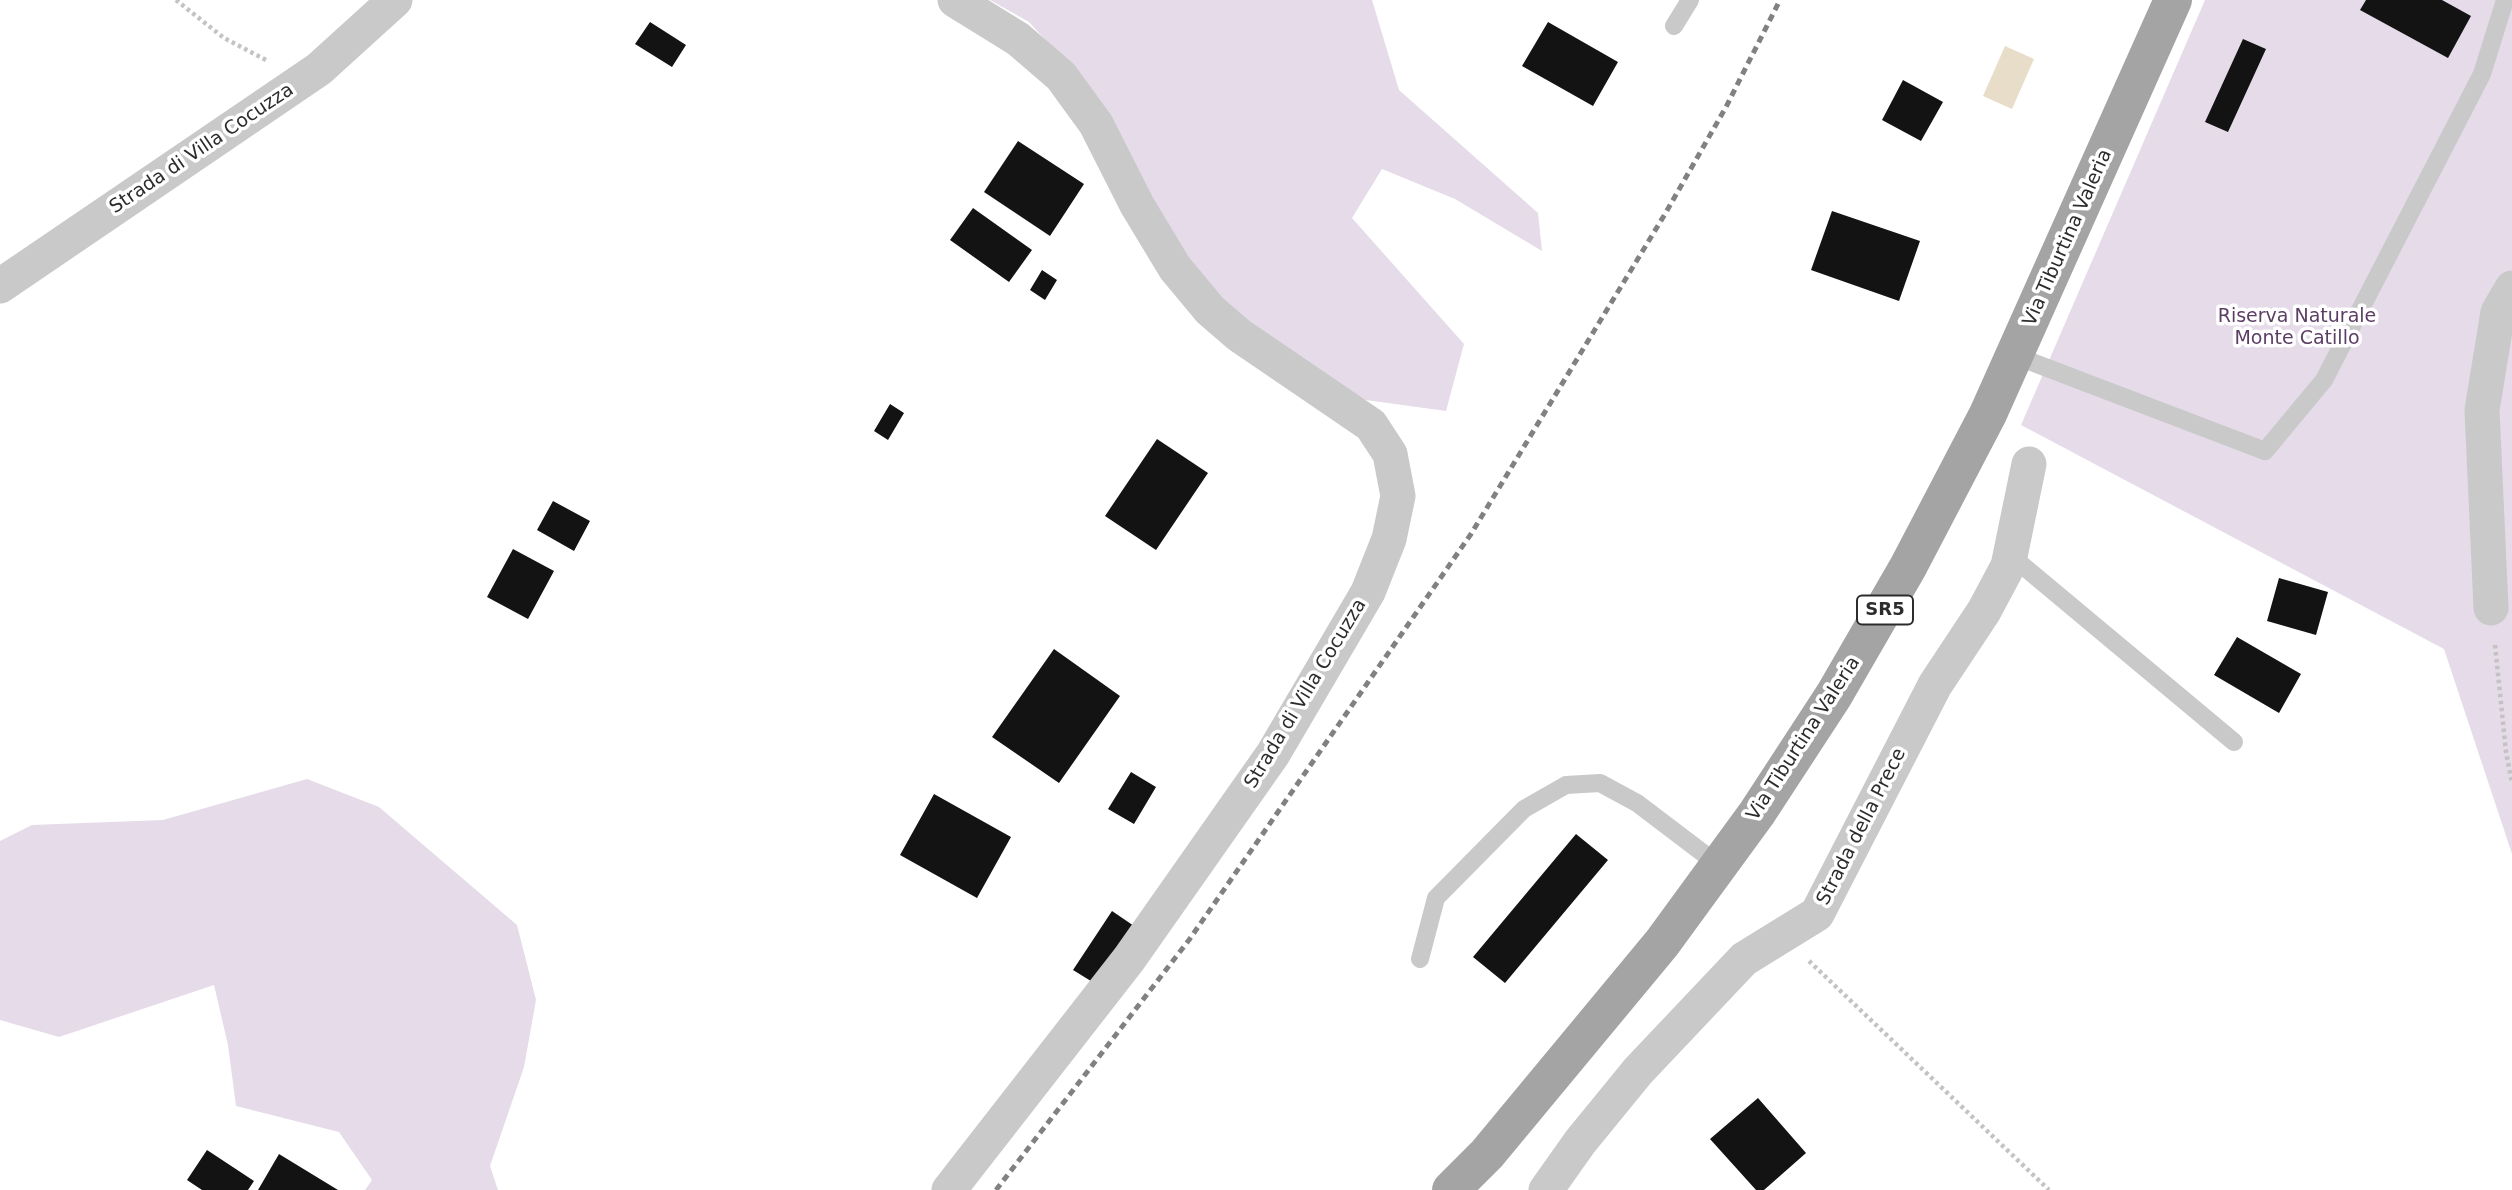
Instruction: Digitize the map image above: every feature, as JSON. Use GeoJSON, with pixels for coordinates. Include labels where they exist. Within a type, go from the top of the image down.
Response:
{"type":"FeatureCollection","features":[{"type":"Feature","properties":{"kind":"main road","name":"Via Tiburtina Valeria"},"geometry":{"type":"LineString","coordinates":[[1451,1190],[1487,1154],[1626,989],[1720,866],[1779,780],[1884,611],[2016,356],[2173,0]]}},
{"type":"Feature","properties":{"kind":"street","name":"Strada di Villa Cocuzza"},"geometry":{"type":"LineString","coordinates":[[0,286],[319,69],[395,0]]}},
{"type":"Feature","properties":{"kind":"street","name":"Strada di Villa Cocuzza"},"geometry":{"type":"LineString","coordinates":[[949,1190],[1129,959],[1273,754],[1368,592],[1389,539],[1398,496],[1390,454],[1371,425],[1239,335],[1210,310],[1175,268],[1137,205],[1096,124],[1061,76],[1018,39],[955,0]]}},
{"type":"Feature","properties":{"kind":"street"},"geometry":{"type":"LineString","coordinates":[[2491,608],[2482,410],[2498,312],[2512,288]]}},
{"type":"Feature","properties":{"kind":"street","name":"Strada della Prece"},"geometry":{"type":"LineString","coordinates":[[1546,1190],[1587,1133],[1638,1071],[1744,959],[1817,914],[1935,685],[1984,611],[2010,555],[2029,464]]}},
{"type":"Feature","properties":{"kind":"lane"},"geometry":{"type":"LineString","coordinates":[[1674,26],[1690,0]]}},
{"type":"Feature","properties":{"kind":"lane"},"geometry":{"type":"LineString","coordinates":[[2016,356],[2265,451],[2323,380],[2482,74],[2505,0]]}},
{"type":"Feature","properties":{"kind":"lane"},"geometry":{"type":"LineString","coordinates":[[2010,555],[2234,742]]}},
{"type":"Feature","properties":{"kind":"lane"},"geometry":{"type":"LineString","coordinates":[[1420,959],[1436,898],[1524,809],[1566,785],[1600,783],[1637,803],[1720,866]]}},
{"type":"Feature","properties":{"kind":"path"},"geometry":{"type":"LineString","coordinates":[[176,0],[224,38],[259,57],[286,66],[319,69]]}},
{"type":"Feature","properties":{"kind":"path"},"geometry":{"type":"LineString","coordinates":[[2491,608],[2506,752],[2512,783]]}},
{"type":"Feature","properties":{"kind":"path"},"geometry":{"type":"LineString","coordinates":[[1784,934],[1831,984],[2049,1190]]}},
{"type":"Feature","properties":{"kind":"green space"},"geometry":{"type":"Polygon","coordinates":[[[990,0],[1372,0],[1399,90],[1538,213],[1542,251],[1455,199],[1382,169],[1352,218],[1464,344],[1446,411],[1344,397],[1208,288],[1140,187],[1096,96],[1029,22],[990,0]]]}},
{"type":"Feature","properties":{"kind":"green space","name":"Riserva Naturale Monte Catillo"},"geometry":{"type":"Polygon","coordinates":[[[2205,0],[2512,0],[2512,854],[2444,649],[2021,425],[2205,0]]]}},
{"type":"Feature","properties":{"kind":"green space"},"geometry":{"type":"Polygon","coordinates":[[[307,779],[379,807],[517,925],[536,1000],[524,1067],[490,1166],[498,1190],[365,1190],[372,1180],[339,1132],[236,1106],[228,1045],[214,985],[59,1037],[0,1020],[0,841],[32,825],[163,820],[307,779]]]}},
{"type":"Feature","properties":{"kind":"shaded area"},"geometry":{"type":"Polygon","coordinates":[[[2005,46],[2034,59],[2012,109],[1983,96],[2005,46]]]}},
{"type":"Feature","properties":{"kind":"building"},"geometry":{"type":"Polygon","coordinates":[[[2366,0],[2442,0],[2471,16],[2448,58],[2360,10],[2366,0]]]}},
{"type":"Feature","properties":{"kind":"building"},"geometry":{"type":"Polygon","coordinates":[[[650,22],[686,45],[672,67],[635,44],[650,22]]]}},
{"type":"Feature","properties":{"kind":"building"},"geometry":{"type":"Polygon","coordinates":[[[1548,22],[1618,62],[1593,106],[1522,66],[1548,22]]]}},
{"type":"Feature","properties":{"kind":"building"},"geometry":{"type":"Polygon","coordinates":[[[2243,39],[2266,49],[2228,132],[2205,122],[2243,39]]]}},
{"type":"Feature","properties":{"kind":"building"},"geometry":{"type":"Polygon","coordinates":[[[1903,80],[1943,102],[1921,141],[1882,120],[1903,80]]]}},
{"type":"Feature","properties":{"kind":"building"},"geometry":{"type":"Polygon","coordinates":[[[1018,141],[1084,184],[1050,236],[984,192],[1018,141]]]}},
{"type":"Feature","properties":{"kind":"building"},"geometry":{"type":"Polygon","coordinates":[[[973,208],[1032,250],[1009,282],[950,240],[973,208]]]}},
{"type":"Feature","properties":{"kind":"building"},"geometry":{"type":"Polygon","coordinates":[[[1832,211],[1920,241],[1899,301],[1811,270],[1832,211]]]}},
{"type":"Feature","properties":{"kind":"building"},"geometry":{"type":"Polygon","coordinates":[[[1042,270],[1057,280],[1045,300],[1030,290],[1042,270]]]}},
{"type":"Feature","properties":{"kind":"building"},"geometry":{"type":"Polygon","coordinates":[[[890,404],[904,413],[888,440],[874,431],[890,404]]]}},
{"type":"Feature","properties":{"kind":"building"},"geometry":{"type":"Polygon","coordinates":[[[1157,439],[1208,473],[1156,550],[1105,516],[1157,439]]]}},
{"type":"Feature","properties":{"kind":"building"},"geometry":{"type":"Polygon","coordinates":[[[553,501],[590,521],[574,551],[537,530],[553,501]]]}},
{"type":"Feature","properties":{"kind":"building"},"geometry":{"type":"Polygon","coordinates":[[[513,549],[554,571],[528,619],[487,597],[513,549]]]}},
{"type":"Feature","properties":{"kind":"building"},"geometry":{"type":"Polygon","coordinates":[[[2279,578],[2328,592],[2316,635],[2267,621],[2279,578]]]}},
{"type":"Feature","properties":{"kind":"building"},"geometry":{"type":"Polygon","coordinates":[[[2237,637],[2301,674],[2279,713],[2214,675],[2237,637]]]}},
{"type":"Feature","properties":{"kind":"building"},"geometry":{"type":"Polygon","coordinates":[[[1054,649],[1120,696],[1059,783],[992,737],[1054,649]]]}},
{"type":"Feature","properties":{"kind":"building"},"geometry":{"type":"Polygon","coordinates":[[[1131,772],[1156,787],[1134,824],[1108,809],[1131,772]]]}},
{"type":"Feature","properties":{"kind":"building"},"geometry":{"type":"Polygon","coordinates":[[[934,794],[1011,837],[977,898],[900,855],[934,794]]]}},
{"type":"Feature","properties":{"kind":"building"},"geometry":{"type":"Polygon","coordinates":[[[1576,834],[1608,860],[1505,983],[1473,957],[1576,834]]]}},
{"type":"Feature","properties":{"kind":"building"},"geometry":{"type":"Polygon","coordinates":[[[1112,911],[1137,928],[1099,986],[1073,970],[1112,911]]]}},
{"type":"Feature","properties":{"kind":"building"},"geometry":{"type":"Polygon","coordinates":[[[1758,1098],[1806,1153],[1764,1190],[1756,1190],[1710,1139],[1758,1098]]]}},
{"type":"Feature","properties":{"kind":"building"},"geometry":{"type":"Polygon","coordinates":[[[207,1150],[254,1181],[248,1190],[202,1190],[187,1180],[207,1150]]]}},
{"type":"Feature","properties":{"kind":"building"},"geometry":{"type":"Polygon","coordinates":[[[279,1154],[338,1190],[258,1190],[279,1154]]]}},
{"type":"Feature","properties":{"kind":"railway"},"geometry":{"type":"LineString","coordinates":[[996,1190],[1189,940],[1471,534],[1665,214],[1726,107],[1780,0]]}}]}
